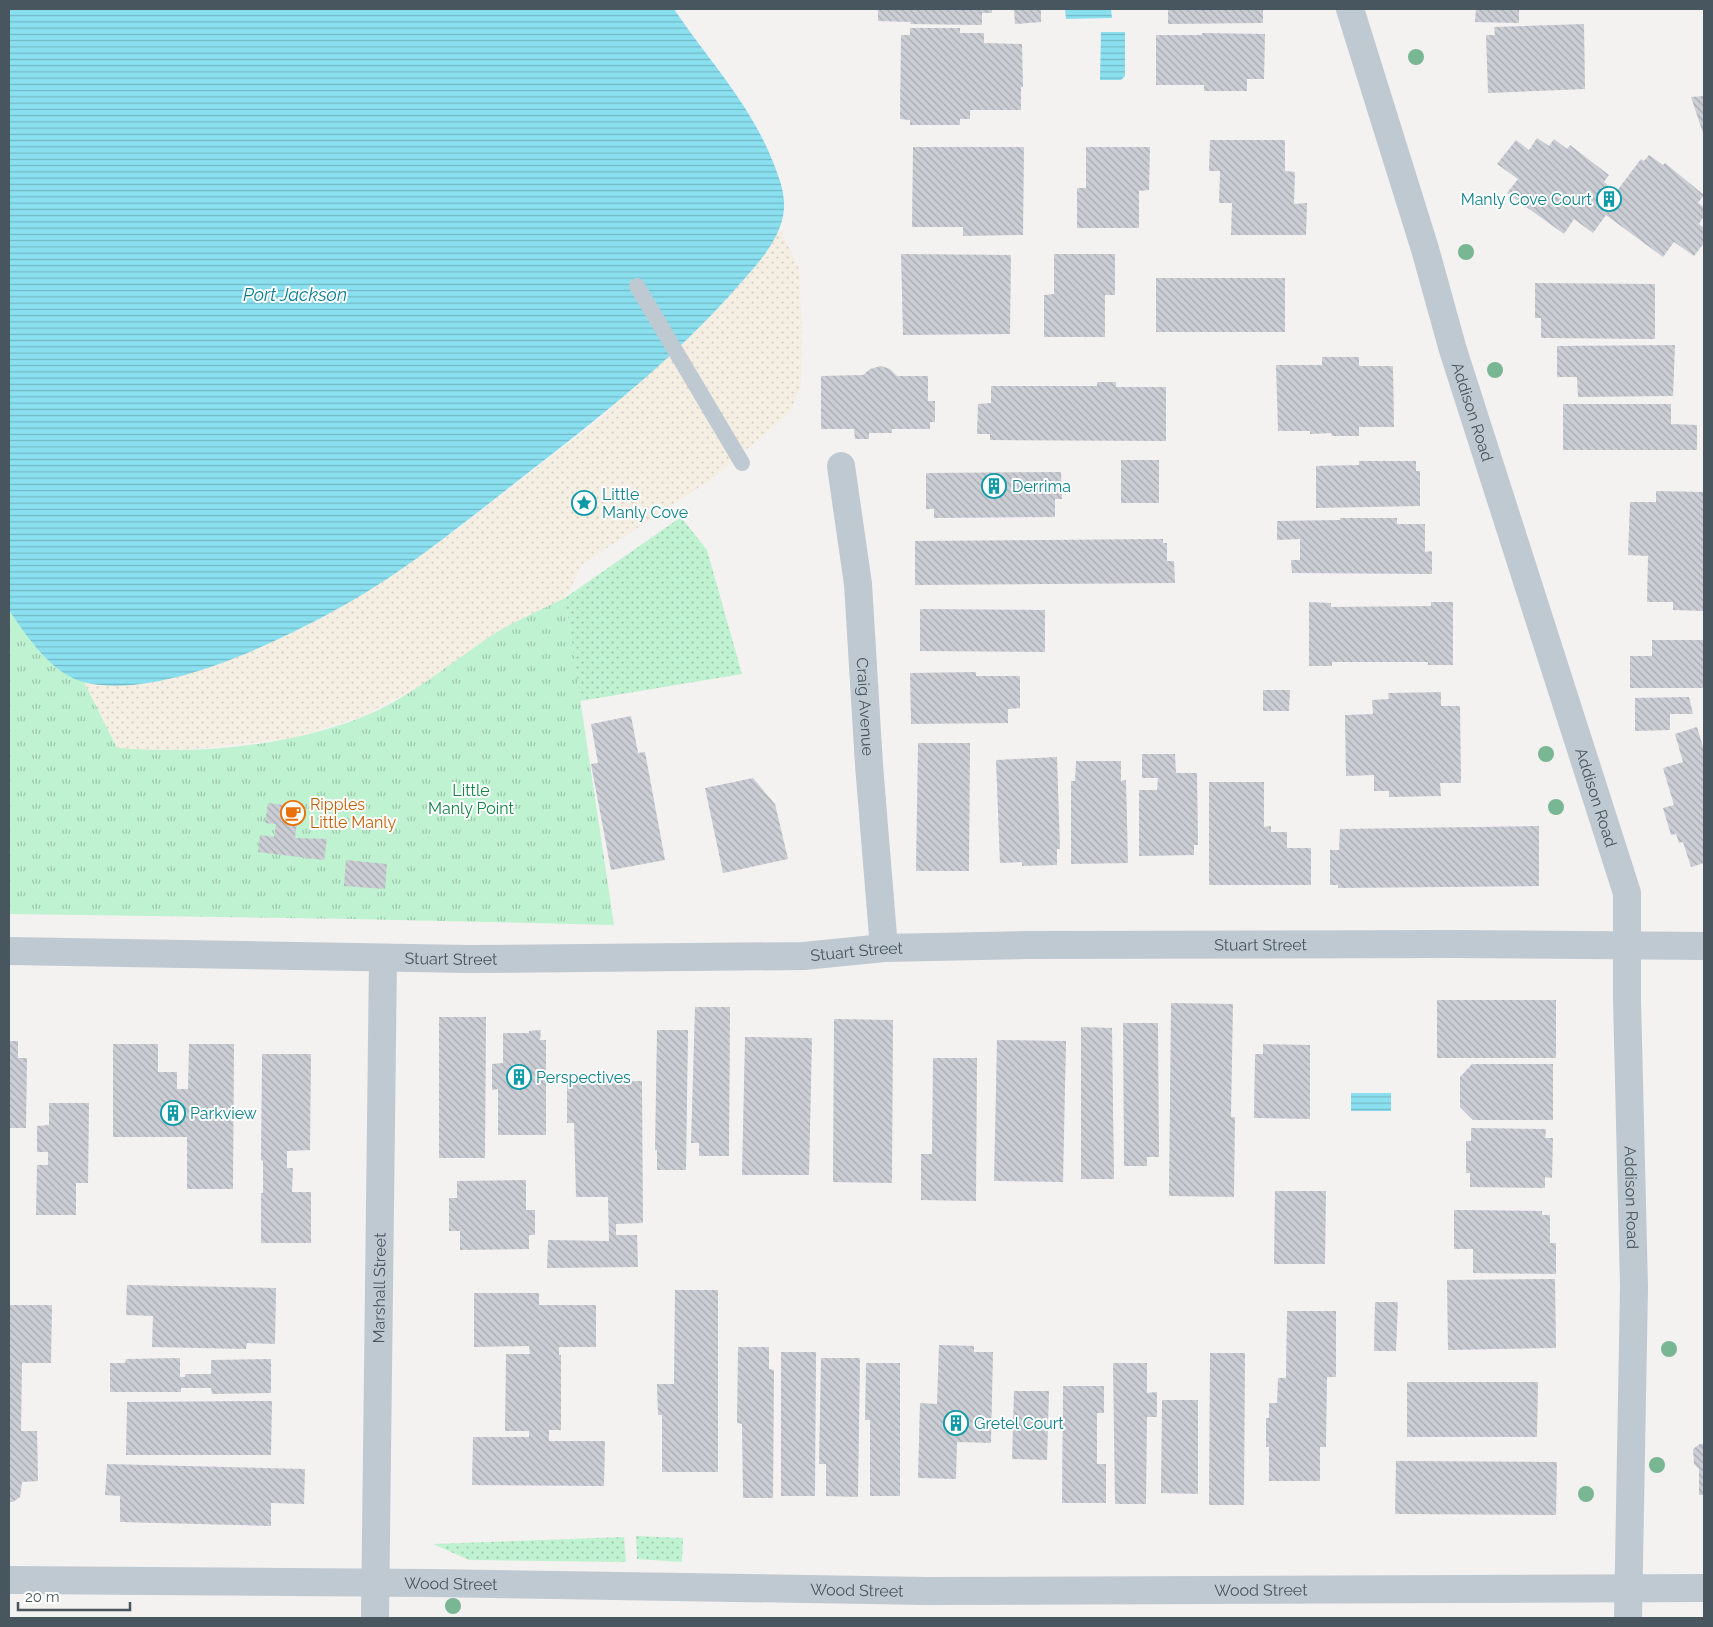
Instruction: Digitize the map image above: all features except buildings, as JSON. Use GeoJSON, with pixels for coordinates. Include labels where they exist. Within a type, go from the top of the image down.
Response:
{"type":"FeatureCollection","features":[{"type":"Feature","properties":{"kind":"street","name":"Addison Road"},"geometry":{"type":"LineString","coordinates":[[1350,9],[1425,249],[1453,350],[1627,893],[1627,999],[1634,1287],[1627,1588],[1628,1618]]}},
{"type":"Feature","properties":{"kind":"street","name":"Craig Avenue"},"geometry":{"type":"LineString","coordinates":[[840,466],[858,584],[868,765],[884,948]]}},
{"type":"Feature","properties":{"kind":"street","name":"Stuart Street"},"geometry":{"type":"LineString","coordinates":[[9,951],[469,959],[804,956],[884,948],[1440,944],[1704,946]]}},
{"type":"Feature","properties":{"kind":"street","name":"Marshall Street"},"geometry":{"type":"LineString","coordinates":[[375,1618],[383,958]]}},
{"type":"Feature","properties":{"kind":"street","name":"Wood Street"},"geometry":{"type":"LineString","coordinates":[[9,1580],[927,1591],[1704,1588]]}},
{"type":"Feature","properties":{"kind":"lane"},"geometry":{"type":"LineString","coordinates":[[637,286],[742,463]]}},
{"type":"Feature","properties":{"kind":"green space"},"geometry":{"type":"Polygon","coordinates":[[[681,517],[707,550],[742,674],[580,701],[565,598],[681,517]]]}},
{"type":"Feature","properties":{"kind":"green space","name":"Little Manly Point"},"geometry":{"type":"Polygon","coordinates":[[[9,596],[40,649],[84,682],[117,748],[148,750],[209,749],[271,742],[331,728],[360,718],[409,693],[504,628],[565,598],[614,925],[9,914],[9,596]]]}},
{"type":"Feature","properties":{"kind":"green space"},"geometry":{"type":"Polygon","coordinates":[[[636,1536],[683,1538],[682,1562],[637,1559],[636,1536]]]}},
{"type":"Feature","properties":{"kind":"green space"},"geometry":{"type":"Polygon","coordinates":[[[624,1537],[626,1562],[469,1560],[433,1544],[624,1537]]]}},
{"type":"Feature","properties":{"kind":"sand","name":"Little Manly Cove"},"geometry":{"type":"Polygon","coordinates":[[[780,229],[799,269],[802,328],[801,386],[790,412],[716,476],[583,564],[565,598],[486,639],[424,684],[360,717],[293,738],[168,752],[118,748],[96,720],[84,682],[118,685],[154,682],[183,675],[247,652],[310,624],[388,578],[448,536],[600,419],[774,238],[780,229]]]}},
{"type":"Feature","properties":{"kind":"water","name":"Port Jackson"},"geometry":{"type":"Polygon","coordinates":[[[9,9],[674,9],[741,101],[764,141],[783,191],[784,209],[782,220],[774,241],[753,269],[713,313],[662,363],[553,454],[453,531],[381,583],[330,613],[276,640],[212,666],[147,683],[116,686],[87,683],[75,679],[52,664],[24,632],[9,610],[9,9]]]}},
{"type":"Feature","properties":{"kind":"water"},"geometry":{"type":"Polygon","coordinates":[[[1065,9],[1111,9],[1112,18],[1066,19],[1065,9]]]}},
{"type":"Feature","properties":{"kind":"water"},"geometry":{"type":"Polygon","coordinates":[[[1101,32],[1125,32],[1125,76],[1121,80],[1100,80],[1101,32]]]}},
{"type":"Feature","properties":{"kind":"water"},"geometry":{"type":"Polygon","coordinates":[[[1351,1093],[1391,1093],[1391,1111],[1351,1111],[1351,1093]]]}},
{"type":"Feature","properties":{"kind":"place","name":"Manly Cove Court"},"geometry":{"type":"Point","coordinates":[1609,199]}},
{"type":"Feature","properties":{"kind":"place","name":"Derrima"},"geometry":{"type":"Point","coordinates":[994,486]}},
{"type":"Feature","properties":{"kind":"place","name":"Little Manly Cove"},"geometry":{"type":"Point","coordinates":[584,503]}},
{"type":"Feature","properties":{"kind":"place","name":"Ripples Little Manly"},"geometry":{"type":"Point","coordinates":[293,813]}},
{"type":"Feature","properties":{"kind":"place","name":"Perspectives"},"geometry":{"type":"Point","coordinates":[519,1077]}},
{"type":"Feature","properties":{"kind":"place","name":"Parkview"},"geometry":{"type":"Point","coordinates":[173,1113]}},
{"type":"Feature","properties":{"kind":"place","name":"Gretel Court"},"geometry":{"type":"Point","coordinates":[956,1423]}}]}
